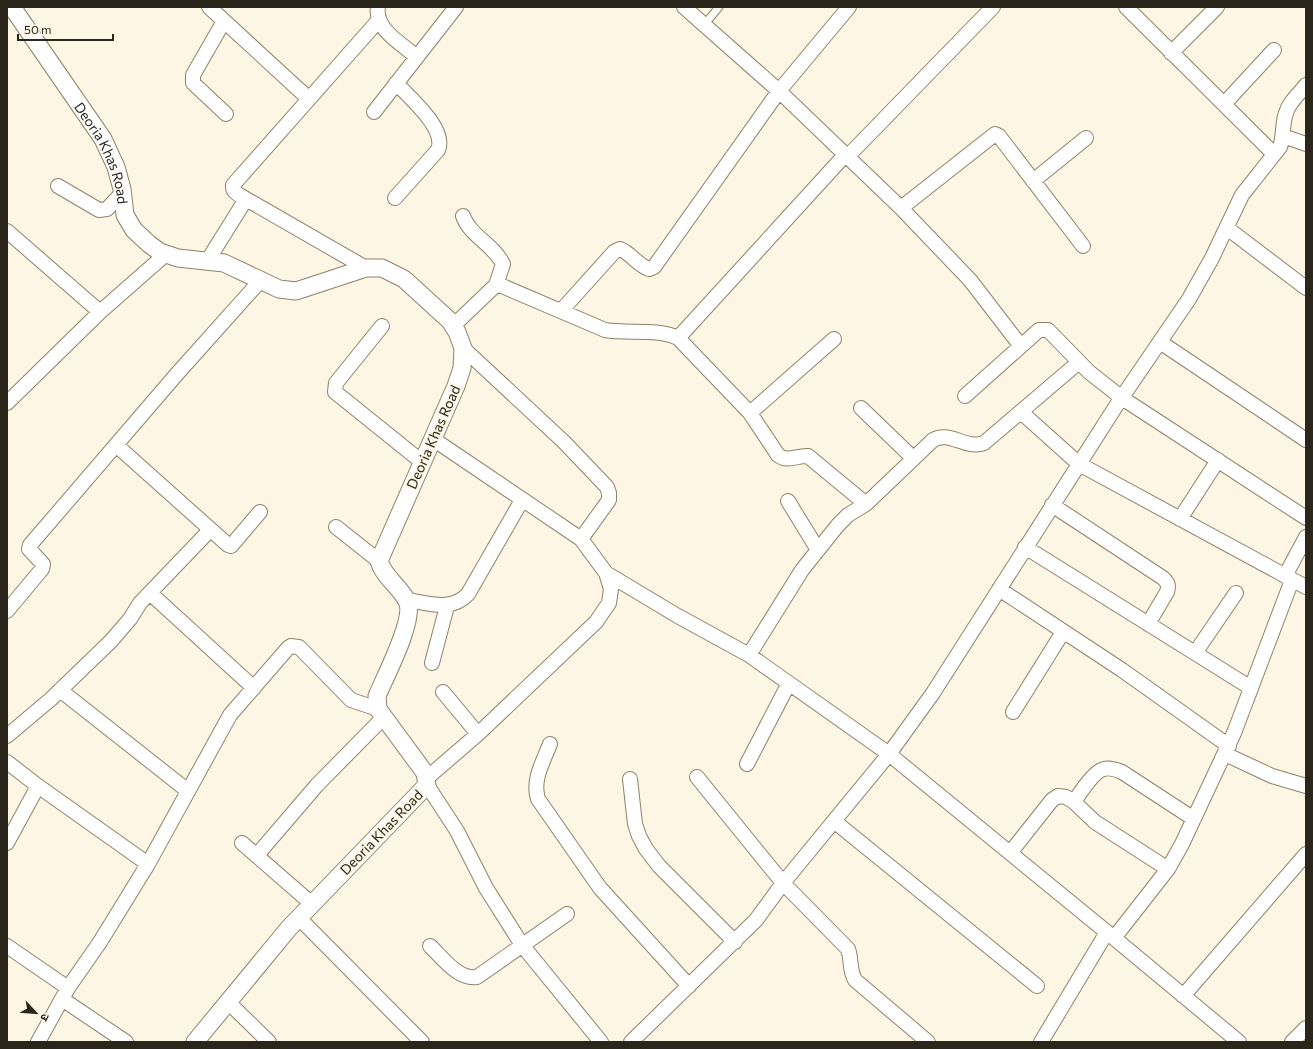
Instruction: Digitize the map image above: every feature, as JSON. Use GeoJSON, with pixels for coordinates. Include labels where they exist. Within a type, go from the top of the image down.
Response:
{"type":"FeatureCollection","features":[{"type":"Feature","properties":{"kind":"street"},"geometry":{"type":"LineString","coordinates":[[209,7],[309,99]]}},
{"type":"Feature","properties":{"kind":"street"},"geometry":{"type":"LineString","coordinates":[[374,112],[456,7]]}},
{"type":"Feature","properties":{"kind":"street"},"geometry":{"type":"LineString","coordinates":[[684,7],[779,91],[901,208],[970,280],[1020,345]]}},
{"type":"Feature","properties":{"kind":"street"},"geometry":{"type":"LineString","coordinates":[[561,312],[614,252],[620,249],[626,251],[643,267],[649,269],[654,267],[779,91],[849,7]]}},
{"type":"Feature","properties":{"kind":"street"},"geometry":{"type":"LineString","coordinates":[[678,338],[846,156],[993,7]]}},
{"type":"Feature","properties":{"kind":"street"},"geometry":{"type":"LineString","coordinates":[[1126,7],[1274,154]]}},
{"type":"Feature","properties":{"kind":"street"},"geometry":{"type":"LineString","coordinates":[[1171,52],[1216,7]]}},
{"type":"Feature","properties":{"kind":"street","name":"Deoria Khas Road"},"geometry":{"type":"LineString","coordinates":[[17,9],[102,139],[116,167],[123,192],[125,215],[134,230],[160,252],[178,258],[208,260],[237,268],[279,289],[296,291],[366,268],[382,268],[404,279],[453,326],[463,348],[462,368],[456,386],[380,561]]}},
{"type":"Feature","properties":{"kind":"street"},"geometry":{"type":"LineString","coordinates":[[366,268],[234,192],[233,185],[309,99],[378,14],[383,27],[417,57]]}},
{"type":"Feature","properties":{"kind":"street"},"geometry":{"type":"LineString","coordinates":[[224,21],[192,75],[192,80],[193,83],[226,114]]}},
{"type":"Feature","properties":{"kind":"street"},"geometry":{"type":"LineString","coordinates":[[1224,104],[1274,50]]}},
{"type":"Feature","properties":{"kind":"street"},"geometry":{"type":"LineString","coordinates":[[395,198],[438,150],[441,143],[438,131],[432,122],[396,83]]}},
{"type":"Feature","properties":{"kind":"street"},"geometry":{"type":"LineString","coordinates":[[631,1042],[756,920],[783,883],[889,754],[933,693],[1052,505],[1189,299],[1227,228],[1242,195],[1280,147],[1283,136],[1285,114],[1290,105],[1306,85]]}},
{"type":"Feature","properties":{"kind":"street"},"geometry":{"type":"LineString","coordinates":[[901,208],[995,134],[999,136],[1083,246]]}},
{"type":"Feature","properties":{"kind":"street"},"geometry":{"type":"LineString","coordinates":[[1283,136],[1306,144]]}},
{"type":"Feature","properties":{"kind":"street"},"geometry":{"type":"LineString","coordinates":[[1033,181],[1086,138]]}},
{"type":"Feature","properties":{"kind":"street"},"geometry":{"type":"LineString","coordinates":[[58,186],[99,210],[107,209],[123,192]]}},
{"type":"Feature","properties":{"kind":"street"},"geometry":{"type":"LineString","coordinates":[[208,260],[246,199]]}},
{"type":"Feature","properties":{"kind":"street"},"geometry":{"type":"LineString","coordinates":[[453,326],[496,285],[503,264],[501,260],[468,227],[463,216]]}},
{"type":"Feature","properties":{"kind":"street"},"geometry":{"type":"LineString","coordinates":[[1227,228],[1306,288]]}},
{"type":"Feature","properties":{"kind":"street"},"geometry":{"type":"LineString","coordinates":[[7,231],[100,312]]}},
{"type":"Feature","properties":{"kind":"street"},"geometry":{"type":"LineString","coordinates":[[7,403],[100,312],[166,254]]}},
{"type":"Feature","properties":{"kind":"street"},"geometry":{"type":"LineString","coordinates":[[7,611],[42,569],[43,564],[29,549],[30,545],[261,280]]}},
{"type":"Feature","properties":{"kind":"street"},"geometry":{"type":"LineString","coordinates":[[496,285],[502,286],[605,330],[620,332],[665,333],[678,338],[750,413],[783,459],[788,460],[808,456],[866,504]]}},
{"type":"Feature","properties":{"kind":"street"},"geometry":{"type":"LineString","coordinates":[[382,326],[336,383],[335,392],[422,462]]}},
{"type":"Feature","properties":{"kind":"street"},"geometry":{"type":"LineString","coordinates":[[965,396],[1020,345],[1039,330],[1048,330],[1079,362],[1122,398],[1306,518]]}},
{"type":"Feature","properties":{"kind":"street"},"geometry":{"type":"LineString","coordinates":[[750,413],[834,339]]}},
{"type":"Feature","properties":{"kind":"street"},"geometry":{"type":"LineString","coordinates":[[1160,342],[1306,440]]}},
{"type":"Feature","properties":{"kind":"street"},"geometry":{"type":"LineString","coordinates":[[463,348],[564,442],[607,487],[609,500],[581,540]]}},
{"type":"Feature","properties":{"kind":"street"},"geometry":{"type":"LineString","coordinates":[[749,655],[802,570],[838,524],[848,515],[866,504],[938,436],[972,445],[984,443],[1079,362]]}},
{"type":"Feature","properties":{"kind":"street"},"geometry":{"type":"LineString","coordinates":[[861,408],[913,458]]}},
{"type":"Feature","properties":{"kind":"street"},"geometry":{"type":"LineString","coordinates":[[1021,412],[1079,464],[1306,587]]}},
{"type":"Feature","properties":{"kind":"street"},"geometry":{"type":"LineString","coordinates":[[433,439],[581,540],[606,573],[611,589],[609,603],[596,622],[427,781],[457,831],[486,888],[522,944],[602,1042]]}},
{"type":"Feature","properties":{"kind":"street"},"geometry":{"type":"LineString","coordinates":[[116,445],[210,530],[231,546],[260,512]]}},
{"type":"Feature","properties":{"kind":"street"},"geometry":{"type":"LineString","coordinates":[[1180,519],[1218,460]]}},
{"type":"Feature","properties":{"kind":"street"},"geometry":{"type":"LineString","coordinates":[[407,600],[447,606],[456,604],[468,594],[522,500]]}},
{"type":"Feature","properties":{"kind":"street"},"geometry":{"type":"LineString","coordinates":[[788,501],[818,550]]}},
{"type":"Feature","properties":{"kind":"street"},"geometry":{"type":"LineString","coordinates":[[1052,505],[1167,582],[1169,587],[1167,592],[1148,624]]}},
{"type":"Feature","properties":{"kind":"street"},"geometry":{"type":"LineString","coordinates":[[336,527],[380,561],[382,568],[407,600],[410,609],[409,618],[376,696],[381,713]]}},
{"type":"Feature","properties":{"kind":"street"},"geometry":{"type":"LineString","coordinates":[[7,736],[60,690],[111,641],[150,593],[210,530]]}},
{"type":"Feature","properties":{"kind":"street"},"geometry":{"type":"LineString","coordinates":[[1041,1042],[1110,935],[1168,869],[1227,750],[1251,688],[1288,578],[1306,537]]}},
{"type":"Feature","properties":{"kind":"street"},"geometry":{"type":"LineString","coordinates":[[1025,547],[1251,688]]}},
{"type":"Feature","properties":{"kind":"street"},"geometry":{"type":"LineString","coordinates":[[606,573],[676,615],[749,655],[889,754],[1238,1042]]}},
{"type":"Feature","properties":{"kind":"street"},"geometry":{"type":"LineString","coordinates":[[999,589],[1122,670],[1227,750],[1272,776],[1306,786]]}},
{"type":"Feature","properties":{"kind":"street"},"geometry":{"type":"LineString","coordinates":[[150,593],[254,688]]}},
{"type":"Feature","properties":{"kind":"street"},"geometry":{"type":"LineString","coordinates":[[1195,653],[1236,593]]}},
{"type":"Feature","properties":{"kind":"street"},"geometry":{"type":"LineString","coordinates":[[432,663],[447,606]]}},
{"type":"Feature","properties":{"kind":"street"},"geometry":{"type":"LineString","coordinates":[[1014,712],[1063,632]]}},
{"type":"Feature","properties":{"kind":"street"},"geometry":{"type":"LineString","coordinates":[[38,1042],[65,993],[100,942],[148,864],[230,715],[288,648],[295,645],[351,700],[381,713]]}},
{"type":"Feature","properties":{"kind":"street"},"geometry":{"type":"LineString","coordinates":[[747,764],[789,684]]}},
{"type":"Feature","properties":{"kind":"street"},"geometry":{"type":"LineString","coordinates":[[60,690],[188,791]]}},
{"type":"Feature","properties":{"kind":"street"},"geometry":{"type":"LineString","coordinates":[[442,692],[478,734]]}},
{"type":"Feature","properties":{"kind":"street"},"geometry":{"type":"LineString","coordinates":[[257,856],[381,713]]}},
{"type":"Feature","properties":{"kind":"street","name":"Deoria Khas Road"},"geometry":{"type":"LineString","coordinates":[[195,1042],[299,918],[427,781],[381,713]]}},
{"type":"Feature","properties":{"kind":"street"},"geometry":{"type":"LineString","coordinates":[[550,744],[536,781],[535,790],[538,799],[600,888],[690,986]]}},
{"type":"Feature","properties":{"kind":"street"},"geometry":{"type":"LineString","coordinates":[[7,762],[38,786],[148,864]]}},
{"type":"Feature","properties":{"kind":"street"},"geometry":{"type":"LineString","coordinates":[[1074,802],[1097,773],[1104,769],[1112,768],[1122,772],[1194,819]]}},
{"type":"Feature","properties":{"kind":"street"},"geometry":{"type":"LineString","coordinates":[[697,777],[783,883],[848,949],[852,958],[851,973],[855,980],[928,1042]]}},
{"type":"Feature","properties":{"kind":"street"},"geometry":{"type":"LineString","coordinates":[[630,779],[635,824],[646,849],[659,866],[735,942]]}},
{"type":"Feature","properties":{"kind":"street"},"geometry":{"type":"LineString","coordinates":[[7,843],[38,786]]}},
{"type":"Feature","properties":{"kind":"street"},"geometry":{"type":"LineString","coordinates":[[1010,853],[1052,800],[1058,796],[1066,797],[1074,802],[1095,822],[1168,869]]}},
{"type":"Feature","properties":{"kind":"street"},"geometry":{"type":"LineString","coordinates":[[834,821],[1038,986]]}},
{"type":"Feature","properties":{"kind":"street"},"geometry":{"type":"LineString","coordinates":[[242,842],[312,904]]}},
{"type":"Feature","properties":{"kind":"street"},"geometry":{"type":"LineString","coordinates":[[1183,996],[1306,854]]}},
{"type":"Feature","properties":{"kind":"street"},"geometry":{"type":"LineString","coordinates":[[430,946],[461,974],[470,978],[477,977],[522,944],[567,914]]}},
{"type":"Feature","properties":{"kind":"street"},"geometry":{"type":"LineString","coordinates":[[299,918],[422,1042]]}},
{"type":"Feature","properties":{"kind":"street"},"geometry":{"type":"LineString","coordinates":[[7,946],[126,1042]]}},
{"type":"Feature","properties":{"kind":"street"},"geometry":{"type":"LineString","coordinates":[[228,1002],[269,1042]]}},
{"type":"Feature","properties":{"kind":"street"},"geometry":{"type":"LineString","coordinates":[[1292,1042],[1306,1028]]}},
{"type":"Feature","properties":{"kind":"lane"},"geometry":{"type":"LineString","coordinates":[[704,25],[719,7]]}}]}
